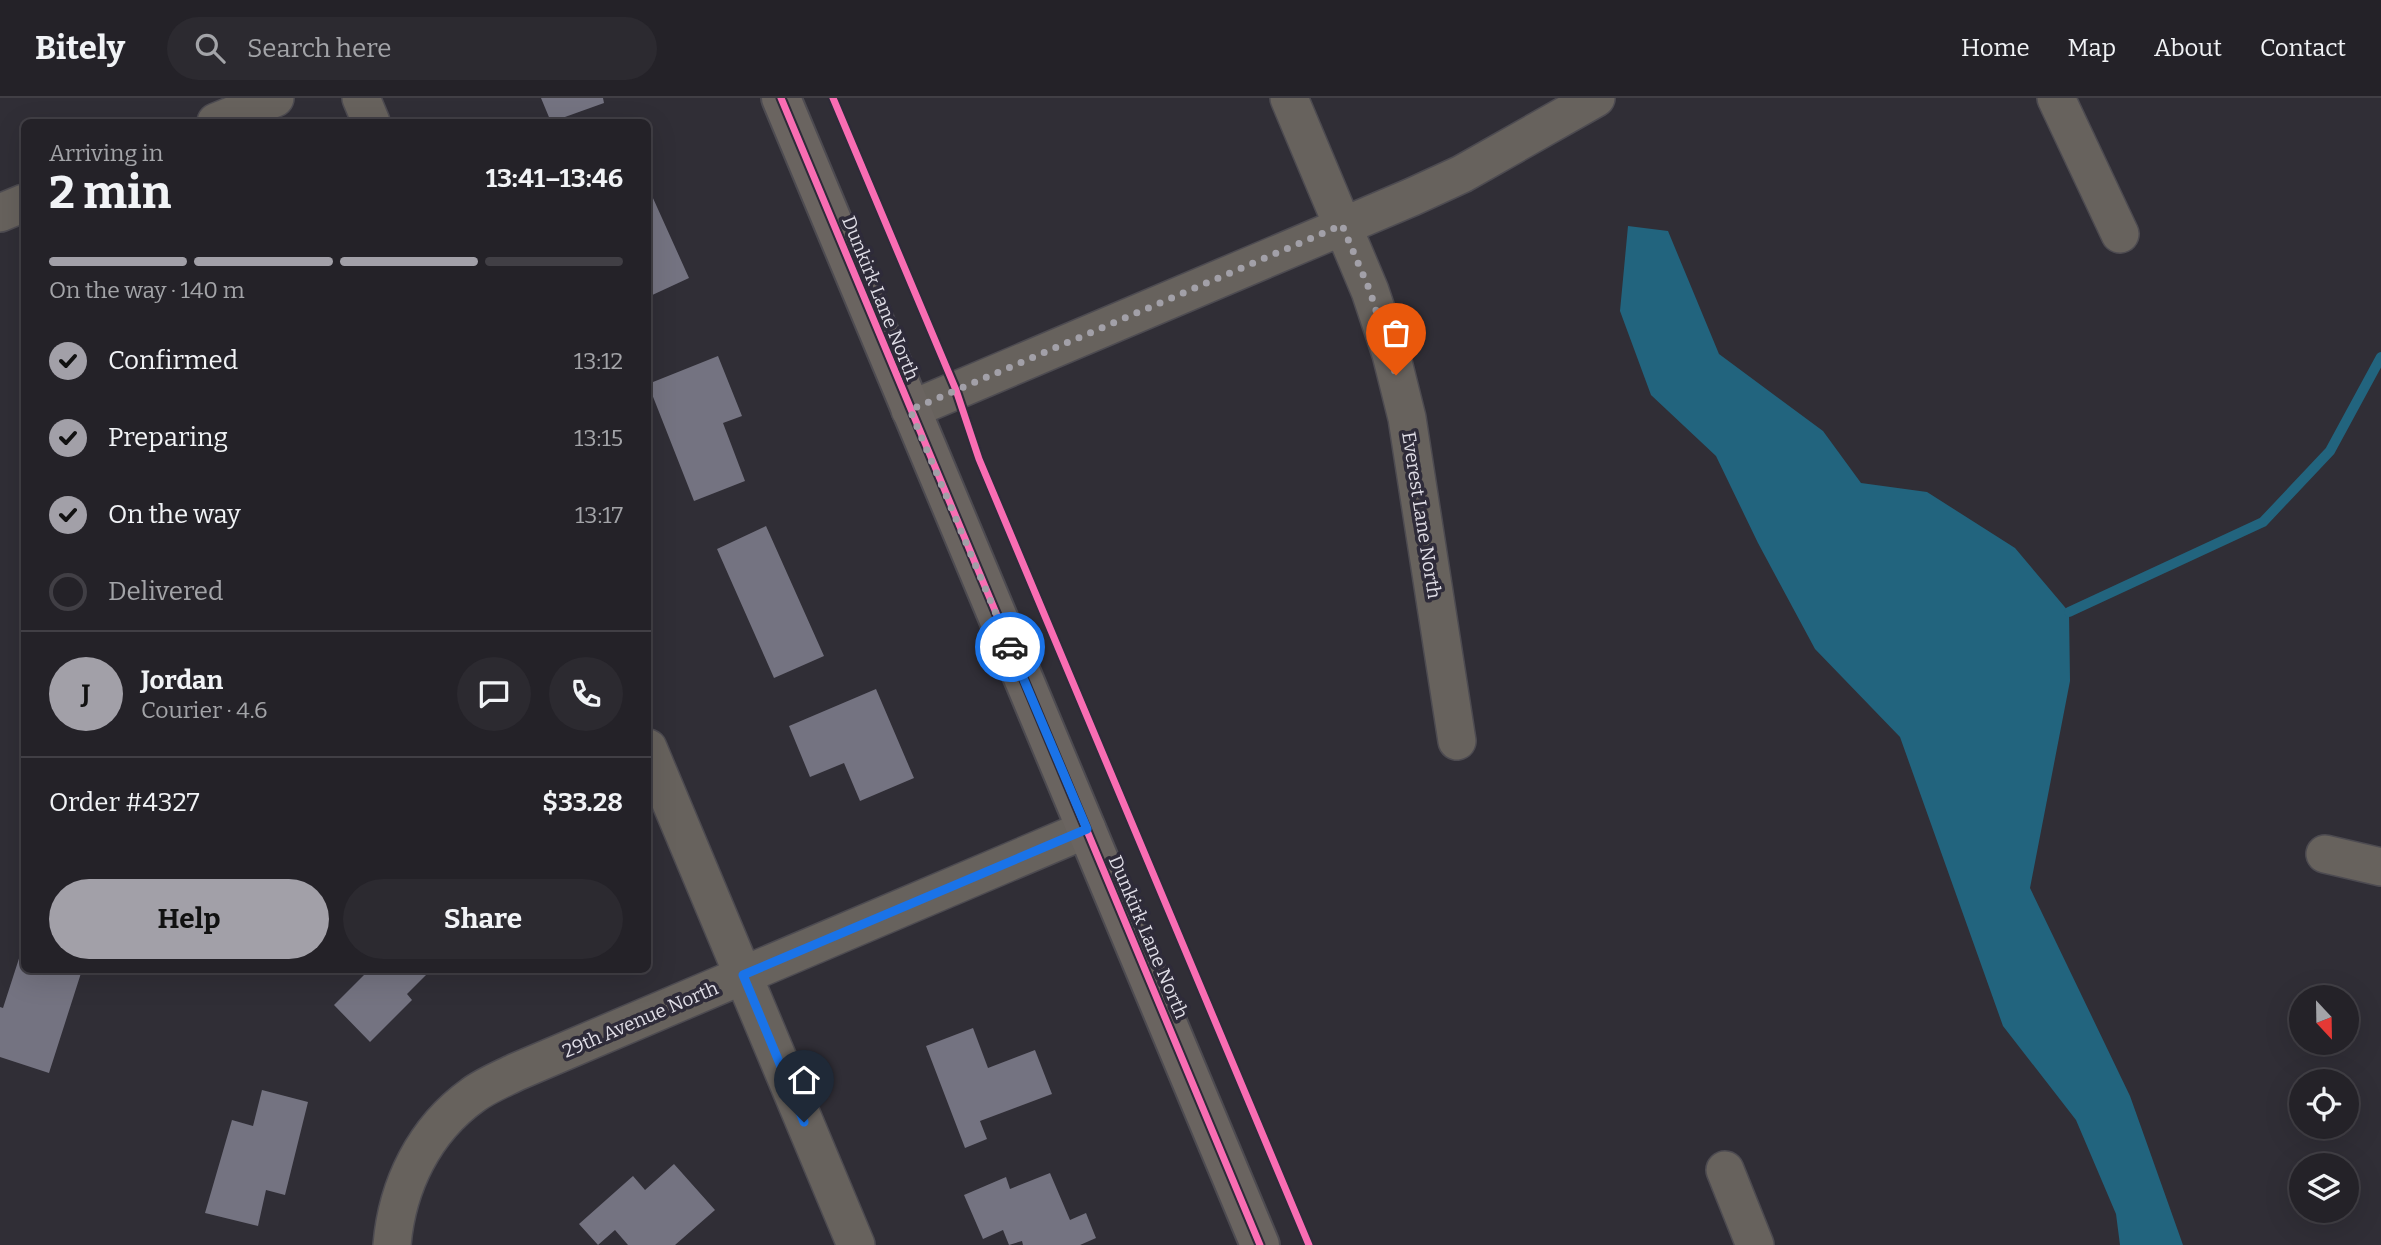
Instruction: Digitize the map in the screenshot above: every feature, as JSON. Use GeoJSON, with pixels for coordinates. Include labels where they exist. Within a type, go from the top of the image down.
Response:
{"type":"FeatureCollection","features":[{"type":"Feature","properties":{"kind":"street"},"geometry":{"type":"LineString","coordinates":[[223,119],[275,98]]}},
{"type":"Feature","properties":{"kind":"street"},"geometry":{"type":"LineString","coordinates":[[361,98],[370,119]]}},
{"type":"Feature","properties":{"kind":"street","name":"Dunkirk Lane North"},"geometry":{"type":"LineString","coordinates":[[781,98],[1260,1245]]}},
{"type":"Feature","properties":{"kind":"street","name":"Everest Lane North"},"geometry":{"type":"LineString","coordinates":[[1289,98],[1387,341],[1407,418],[1457,741]]}},
{"type":"Feature","properties":{"kind":"street"},"geometry":{"type":"LineString","coordinates":[[910,410],[1462,174],[1596,98]]}},
{"type":"Feature","properties":{"kind":"street"},"geometry":{"type":"LineString","coordinates":[[2056,98],[2120,234]]}},
{"type":"Feature","properties":{"kind":"street"},"geometry":{"type":"LineString","coordinates":[[0,213],[21,204]]}},
{"type":"Feature","properties":{"kind":"street"},"geometry":{"type":"LineString","coordinates":[[651,755],[856,1245]]}},
{"type":"Feature","properties":{"kind":"street","name":"29th Avenue North"},"geometry":{"type":"LineString","coordinates":[[392,1245],[394,1220],[410,1172],[435,1129],[473,1094],[516,1072],[1087,829]]}},
{"type":"Feature","properties":{"kind":"street"},"geometry":{"type":"LineString","coordinates":[[2325,855],[2381,867]]}},
{"type":"Feature","properties":{"kind":"street"},"geometry":{"type":"LineString","coordinates":[[1725,1170],[1755,1245]]}},
{"type":"Feature","properties":{"kind":"water"},"geometry":{"type":"Polygon","coordinates":[[[1628,226],[1668,231],[1719,354],[1823,431],[1861,483],[1927,492],[2015,548],[2069,612],[2070,681],[2030,888],[2130,1096],[2183,1245],[2120,1245],[2116,1214],[2076,1120],[2003,1026],[1900,737],[1815,649],[1758,543],[1716,456],[1651,395],[1620,311],[1628,226]]]}},
{"type":"Feature","properties":{"kind":"building"},"geometry":{"type":"Polygon","coordinates":[[[541,98],[603,98],[604,103],[559,119],[550,119],[541,98]]]}},
{"type":"Feature","properties":{"kind":"building"},"geometry":{"type":"Polygon","coordinates":[[[651,194],[689,278],[651,296],[651,194]]]}},
{"type":"Feature","properties":{"kind":"building"},"geometry":{"type":"Polygon","coordinates":[[[718,356],[742,416],[723,423],[745,481],[694,501],[651,392],[651,383],[718,356]]]}},
{"type":"Feature","properties":{"kind":"building"},"geometry":{"type":"Polygon","coordinates":[[[766,526],[824,656],[774,678],[717,549],[766,526]]]}},
{"type":"Feature","properties":{"kind":"building"},"geometry":{"type":"Polygon","coordinates":[[[876,689],[914,778],[860,801],[844,763],[810,777],[789,726],[876,689]]]}},
{"type":"Feature","properties":{"kind":"building"},"geometry":{"type":"Polygon","coordinates":[[[21,952],[21,973],[81,973],[49,1073],[0,1057],[0,1007],[3,1008],[21,952]]]}},
{"type":"Feature","properties":{"kind":"building"},"geometry":{"type":"Polygon","coordinates":[[[366,973],[428,973],[407,994],[412,1000],[370,1042],[334,1005],[366,973]]]}},
{"type":"Feature","properties":{"kind":"building"},"geometry":{"type":"Polygon","coordinates":[[[973,1028],[988,1068],[1035,1050],[1052,1094],[980,1121],[987,1139],[965,1148],[926,1046],[973,1028]]]}},
{"type":"Feature","properties":{"kind":"building"},"geometry":{"type":"Polygon","coordinates":[[[262,1090],[308,1102],[285,1195],[266,1190],[258,1226],[205,1213],[232,1120],[253,1126],[262,1090]]]}},
{"type":"Feature","properties":{"kind":"building"},"geometry":{"type":"Polygon","coordinates":[[[674,1164],[715,1210],[675,1245],[628,1245],[615,1230],[598,1245],[579,1224],[633,1176],[645,1190],[674,1164]]]}},
{"type":"Feature","properties":{"kind":"building"},"geometry":{"type":"Polygon","coordinates":[[[1050,1173],[1070,1220],[1086,1213],[1096,1238],[1080,1245],[1023,1245],[1022,1241],[1009,1245],[1003,1230],[983,1239],[964,1195],[1006,1177],[1010,1189],[1050,1173]]]}},
{"type":"Feature","properties":{"kind":"waterway"},"geometry":{"type":"LineString","coordinates":[[2069,612],[2263,522],[2330,451],[2381,357]]}},
{"type":"Feature","properties":{"kind":"cycle path"},"geometry":{"type":"LineString","coordinates":[[781,98],[1260,1245]]}},
{"type":"Feature","properties":{"kind":"cycle path"},"geometry":{"type":"LineString","coordinates":[[833,98],[956,390],[979,459],[1309,1245]]}},
{"type":"Feature","properties":{"kind":"way so far"},"geometry":{"type":"LineString","coordinates":[[1010,647],[910,410],[1342,225],[1370,291],[1396,375]]}},
{"type":"Feature","properties":{"kind":"route"},"geometry":{"type":"LineString","coordinates":[[804,1122],[743,975],[1087,829],[1010,647]]}}]}
